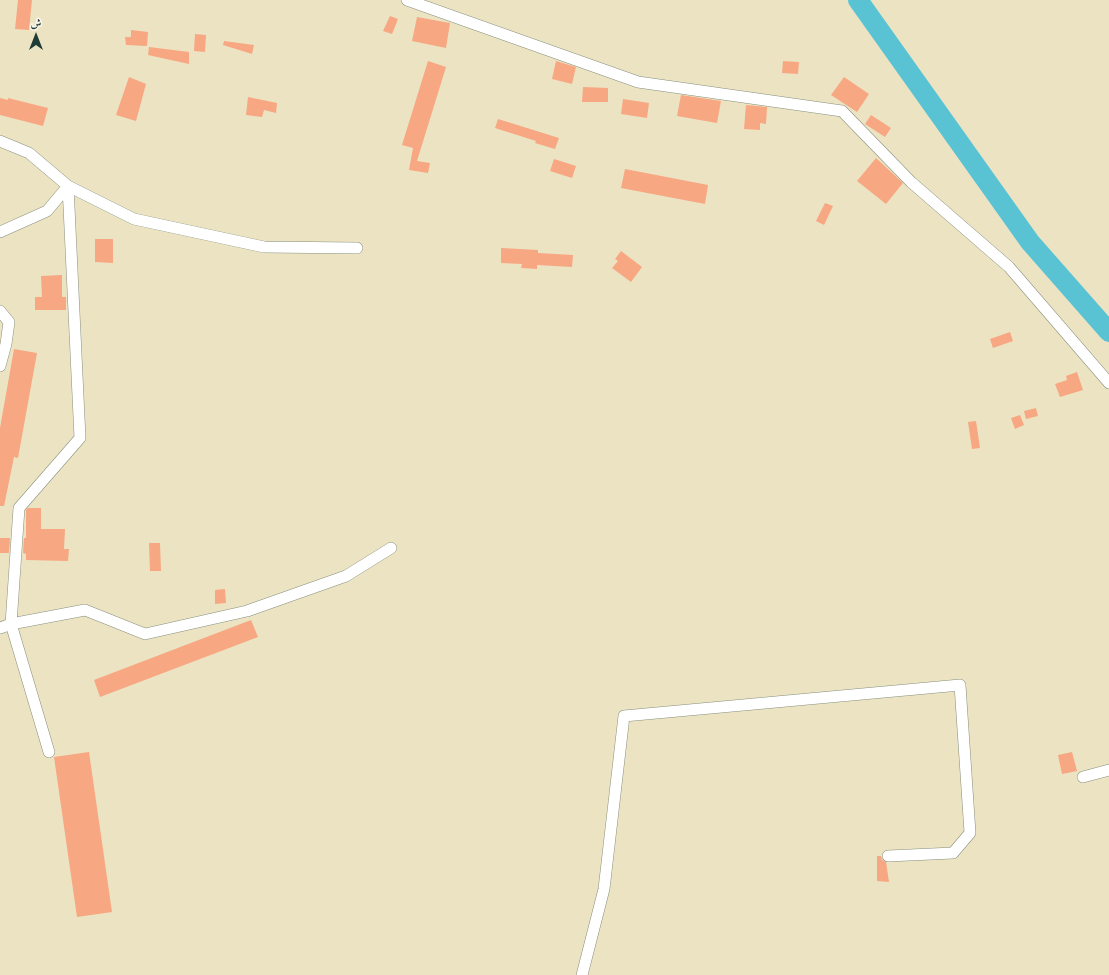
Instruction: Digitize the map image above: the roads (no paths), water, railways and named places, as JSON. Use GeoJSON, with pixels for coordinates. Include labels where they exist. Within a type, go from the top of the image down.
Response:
{"type":"FeatureCollection","features":[{"type":"Feature","properties":{"kind":"street"},"geometry":{"type":"LineString","coordinates":[[407,0],[638,82],[842,111],[911,182],[1009,267],[1109,383]]}},
{"type":"Feature","properties":{"kind":"street"},"geometry":{"type":"LineString","coordinates":[[0,141],[29,153],[68,186],[134,219],[264,247],[357,248]]}},
{"type":"Feature","properties":{"kind":"street"},"geometry":{"type":"LineString","coordinates":[[0,232],[47,211],[68,186]]}},
{"type":"Feature","properties":{"kind":"street"},"geometry":{"type":"LineString","coordinates":[[49,752],[5,626],[19,508],[80,438],[68,186]]}},
{"type":"Feature","properties":{"kind":"street"},"geometry":{"type":"LineString","coordinates":[[0,311],[9,322],[6,344],[0,366]]}},
{"type":"Feature","properties":{"kind":"street"},"geometry":{"type":"LineString","coordinates":[[5,626],[85,610],[145,634],[247,611],[346,576],[391,548]]}},
{"type":"Feature","properties":{"kind":"street"},"geometry":{"type":"LineString","coordinates":[[582,975],[604,889],[624,716],[960,685],[970,832],[953,853],[888,856]]}},
{"type":"Feature","properties":{"kind":"street"},"geometry":{"type":"LineString","coordinates":[[1083,777],[1109,770]]}},
{"type":"Feature","properties":{"kind":"waterway"},"geometry":{"type":"LineString","coordinates":[[858,0],[1030,242],[1109,332]]}}]}
